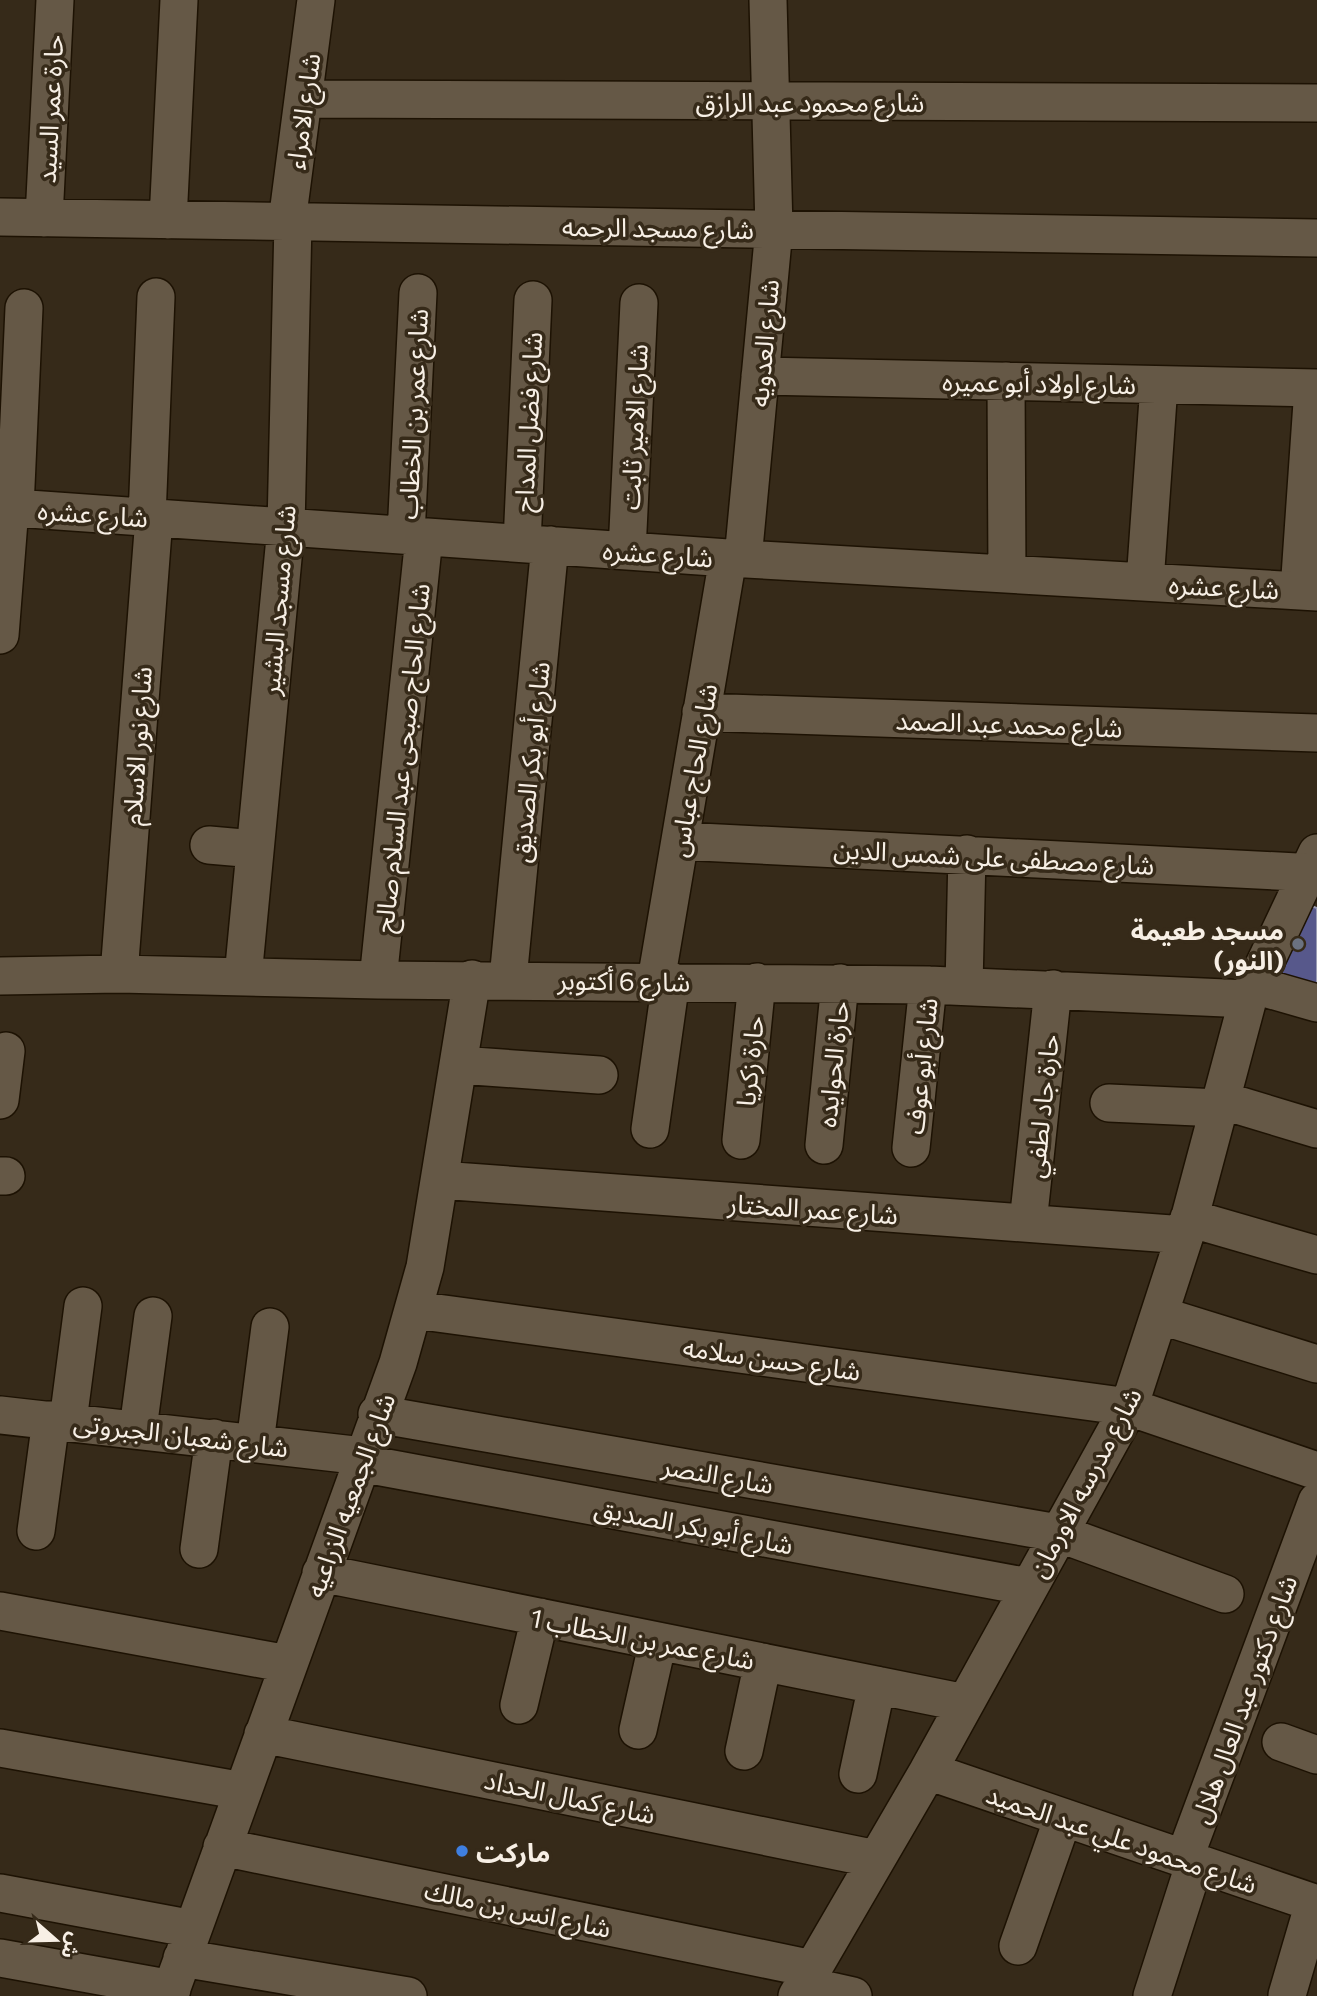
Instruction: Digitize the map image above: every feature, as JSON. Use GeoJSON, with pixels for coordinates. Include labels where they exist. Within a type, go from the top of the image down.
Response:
{"type":"FeatureCollection","features":[{"type":"Feature","properties":{"kind":"street","name":"حارة عمر السيد"},"geometry":{"type":"LineString","coordinates":[[44,218],[55,0]]}},
{"type":"Feature","properties":{"kind":"street"},"geometry":{"type":"LineString","coordinates":[[168,220],[179,0]]}},
{"type":"Feature","properties":{"kind":"street","name":"شارع الامراء"},"geometry":{"type":"LineString","coordinates":[[290,222],[316,0]]}},
{"type":"Feature","properties":{"kind":"street","name":"شارع العدويه"},"geometry":{"type":"LineString","coordinates":[[735,558],[760,376],[774,229],[768,0]]}},
{"type":"Feature","properties":{"kind":"street","name":"شارع محمود عبد الرازق"},"geometry":{"type":"LineString","coordinates":[[303,99],[1317,103]]}},
{"type":"Feature","properties":{"kind":"street","name":"شارع مسجد الرحمه"},"geometry":{"type":"LineString","coordinates":[[0,217],[1317,238]]}},
{"type":"Feature","properties":{"kind":"street","name":"شارع مسجد البشير"},"geometry":{"type":"LineString","coordinates":[[243,977],[286,527],[290,222]]}},
{"type":"Feature","properties":{"kind":"street","name":"شارع عمر بن الخطاب"},"geometry":{"type":"LineString","coordinates":[[415,536],[418,293]]}},
{"type":"Feature","properties":{"kind":"street","name":"شارع نور الاسلام"},"geometry":{"type":"LineString","coordinates":[[119,974],[150,517],[156,297]]}},
{"type":"Feature","properties":{"kind":"street","name":"شارع فضل المداح"},"geometry":{"type":"LineString","coordinates":[[533,300],[536,544]]}},
{"type":"Feature","properties":{"kind":"street","name":"شارع الامير ثابت"},"geometry":{"type":"LineString","coordinates":[[627,551],[639,303]]}},
{"type":"Feature","properties":{"kind":"street"},"geometry":{"type":"LineString","coordinates":[[0,635],[24,308]]}},
{"type":"Feature","properties":{"kind":"street","name":"شارع اولاد أبو عميره"},"geometry":{"type":"LineString","coordinates":[[760,376],[1315,388]]}},
{"type":"Feature","properties":{"kind":"street"},"geometry":{"type":"LineString","coordinates":[[1006,381],[1007,574]]}},
{"type":"Feature","properties":{"kind":"street"},"geometry":{"type":"LineString","coordinates":[[1144,582],[1159,385]]}},
{"type":"Feature","properties":{"kind":"street"},"geometry":{"type":"LineString","coordinates":[[1308,591],[1315,388]]}},
{"type":"Feature","properties":{"kind":"street","name":"شارع عشره"},"geometry":{"type":"LineString","coordinates":[[8,508],[735,558],[1308,591]]}},
{"type":"Feature","properties":{"kind":"street","name":"شارع الحاج صبحى عبد السلام صالح"},"geometry":{"type":"LineString","coordinates":[[378,980],[415,536]]}},
{"type":"Feature","properties":{"kind":"street","name":"شارع أبو بكر الصديق"},"geometry":{"type":"LineString","coordinates":[[508,979],[536,544]]}},
{"type":"Feature","properties":{"kind":"street","name":"شارع الحاج عباس"},"geometry":{"type":"LineString","coordinates":[[650,1129],[680,841],[701,712],[735,558]]}},
{"type":"Feature","properties":{"kind":"street","name":"شارع محمد عبد الصمد"},"geometry":{"type":"LineString","coordinates":[[701,712],[1317,733]]}},
{"type":"Feature","properties":{"kind":"street","name":"شارع مصطفى على شمس الدين"},"geometry":{"type":"LineString","coordinates":[[680,841],[1314,865]]}},
{"type":"Feature","properties":{"kind":"street"},"geometry":{"type":"LineString","coordinates":[[209,845],[255,849]]}},
{"type":"Feature","properties":{"kind":"street"},"geometry":{"type":"LineString","coordinates":[[964,986],[968,854]]}},
{"type":"Feature","properties":{"kind":"street","name":"شارع مدرسه الاورمان"},"geometry":{"type":"LineString","coordinates":[[804,1983],[928,1771],[1129,1407],[1187,1226],[1251,992],[1314,865]]}},
{"type":"Feature","properties":{"kind":"street","name":"شارع 6 أكتوبر"},"geometry":{"type":"LineString","coordinates":[[0,976],[119,974],[378,980],[840,983],[1251,992],[1317,1003]]}},
{"type":"Feature","properties":{"kind":"street","name":"شارع الجمعيه الزراعيه"},"geometry":{"type":"LineString","coordinates":[[179,1968],[415,1310],[440,1180],[472,979]]}},
{"type":"Feature","properties":{"kind":"street","name":"حارة زكريا"},"geometry":{"type":"LineString","coordinates":[[741,1140],[757,982]]}},
{"type":"Feature","properties":{"kind":"street","name":"حارة الحوايده"},"geometry":{"type":"LineString","coordinates":[[824,1145],[840,983]]}},
{"type":"Feature","properties":{"kind":"street","name":"شارع أبو عوف"},"geometry":{"type":"LineString","coordinates":[[911,1148],[928,985]]}},
{"type":"Feature","properties":{"kind":"street","name":"حارة جاد لطفي"},"geometry":{"type":"LineString","coordinates":[[1028,1223],[1054,989]]}},
{"type":"Feature","properties":{"kind":"street"},"geometry":{"type":"LineString","coordinates":[[0,1100],[6,1051]]}},
{"type":"Feature","properties":{"kind":"street"},"geometry":{"type":"LineString","coordinates":[[459,1065],[599,1075]]}},
{"type":"Feature","properties":{"kind":"street"},"geometry":{"type":"LineString","coordinates":[[1109,1102],[1220,1104],[1317,1129]]}},
{"type":"Feature","properties":{"kind":"street","name":"شارع عمر المختار"},"geometry":{"type":"LineString","coordinates":[[440,1180],[1028,1223],[1187,1226],[1317,1255]]}},
{"type":"Feature","properties":{"kind":"street"},"geometry":{"type":"LineString","coordinates":[[36,1531],[83,1306]]}},
{"type":"Feature","properties":{"kind":"street","name":"شارع حسن سلامه"},"geometry":{"type":"LineString","coordinates":[[415,1310],[1129,1407],[1317,1471]]}},
{"type":"Feature","properties":{"kind":"street"},"geometry":{"type":"LineString","coordinates":[[1159,1315],[1317,1364]]}},
{"type":"Feature","properties":{"kind":"street"},"geometry":{"type":"LineString","coordinates":[[138,1429],[153,1316]]}},
{"type":"Feature","properties":{"kind":"street"},"geometry":{"type":"LineString","coordinates":[[255,1443],[270,1327]]}},
{"type":"Feature","properties":{"kind":"street","name":"شارع النصر"},"geometry":{"type":"LineString","coordinates":[[377,1414],[1058,1534],[1225,1594]]}},
{"type":"Feature","properties":{"kind":"street","name":"شارع شعبان الجبروتى"},"geometry":{"type":"LineString","coordinates":[[0,1415],[255,1443],[361,1460]]}},
{"type":"Feature","properties":{"kind":"street"},"geometry":{"type":"LineString","coordinates":[[200,1549],[214,1438]]}},
{"type":"Feature","properties":{"kind":"street","name":"شارع أبو بكر الصديق"},"geometry":{"type":"LineString","coordinates":[[361,1460],[1028,1587]]}},
{"type":"Feature","properties":{"kind":"street","name":"شارع دكتور عبد العال هلال"},"geometry":{"type":"LineString","coordinates":[[1152,1996],[1190,1860],[1317,1501]]}},
{"type":"Feature","properties":{"kind":"street","name":"شارع عمر بن الخطاب 1"},"geometry":{"type":"LineString","coordinates":[[321,1573],[965,1703]]}},
{"type":"Feature","properties":{"kind":"street"},"geometry":{"type":"LineString","coordinates":[[0,1611],[288,1664]]}},
{"type":"Feature","properties":{"kind":"street"},"geometry":{"type":"LineString","coordinates":[[519,1705],[540,1617]]}},
{"type":"Feature","properties":{"kind":"street"},"geometry":{"type":"LineString","coordinates":[[638,1730],[658,1641]]}},
{"type":"Feature","properties":{"kind":"street"},"geometry":{"type":"LineString","coordinates":[[744,1751],[763,1662]]}},
{"type":"Feature","properties":{"kind":"street"},"geometry":{"type":"LineString","coordinates":[[858,1774],[877,1685]]}},
{"type":"Feature","properties":{"kind":"street","name":"شارع كمال الحداد"},"geometry":{"type":"LineString","coordinates":[[263,1734],[876,1859]]}},
{"type":"Feature","properties":{"kind":"street"},"geometry":{"type":"LineString","coordinates":[[1281,1742],[1317,1755]]}},
{"type":"Feature","properties":{"kind":"street"},"geometry":{"type":"LineString","coordinates":[[0,1748],[243,1791]]}},
{"type":"Feature","properties":{"kind":"street","name":"شارع محمود علي عبد الحميد"},"geometry":{"type":"LineString","coordinates":[[928,1771],[1315,1903]]}},
{"type":"Feature","properties":{"kind":"street"},"geometry":{"type":"LineString","coordinates":[[1017,1946],[1063,1818]]}},
{"type":"Feature","properties":{"kind":"street","name":"شارع انس بن مالك"},"geometry":{"type":"LineString","coordinates":[[222,1847],[853,1996]]}},
{"type":"Feature","properties":{"kind":"street"},"geometry":{"type":"LineString","coordinates":[[0,1893],[179,1968]]}},
{"type":"Feature","properties":{"kind":"street"},"geometry":{"type":"LineString","coordinates":[[1287,1995],[1315,1903]]}},
{"type":"Feature","properties":{"kind":"street"},"geometry":{"type":"LineString","coordinates":[[0,1958],[179,1968],[408,1996]]}},
{"type":"Feature","properties":{"kind":"building","name":"مسجد طعيمة (النور)"},"geometry":{"type":"Polygon","coordinates":[[[1300,902],[1317,908],[1317,996],[1262,980],[1300,902]]]}},
{"type":"Feature","properties":{"kind":"place","name":"مسجد طعيمة (النور)"},"geometry":{"type":"Point","coordinates":[1298,944]}},
{"type":"Feature","properties":{"kind":"place","name":"ماركت"},"geometry":{"type":"Point","coordinates":[462,1851]}}]}
